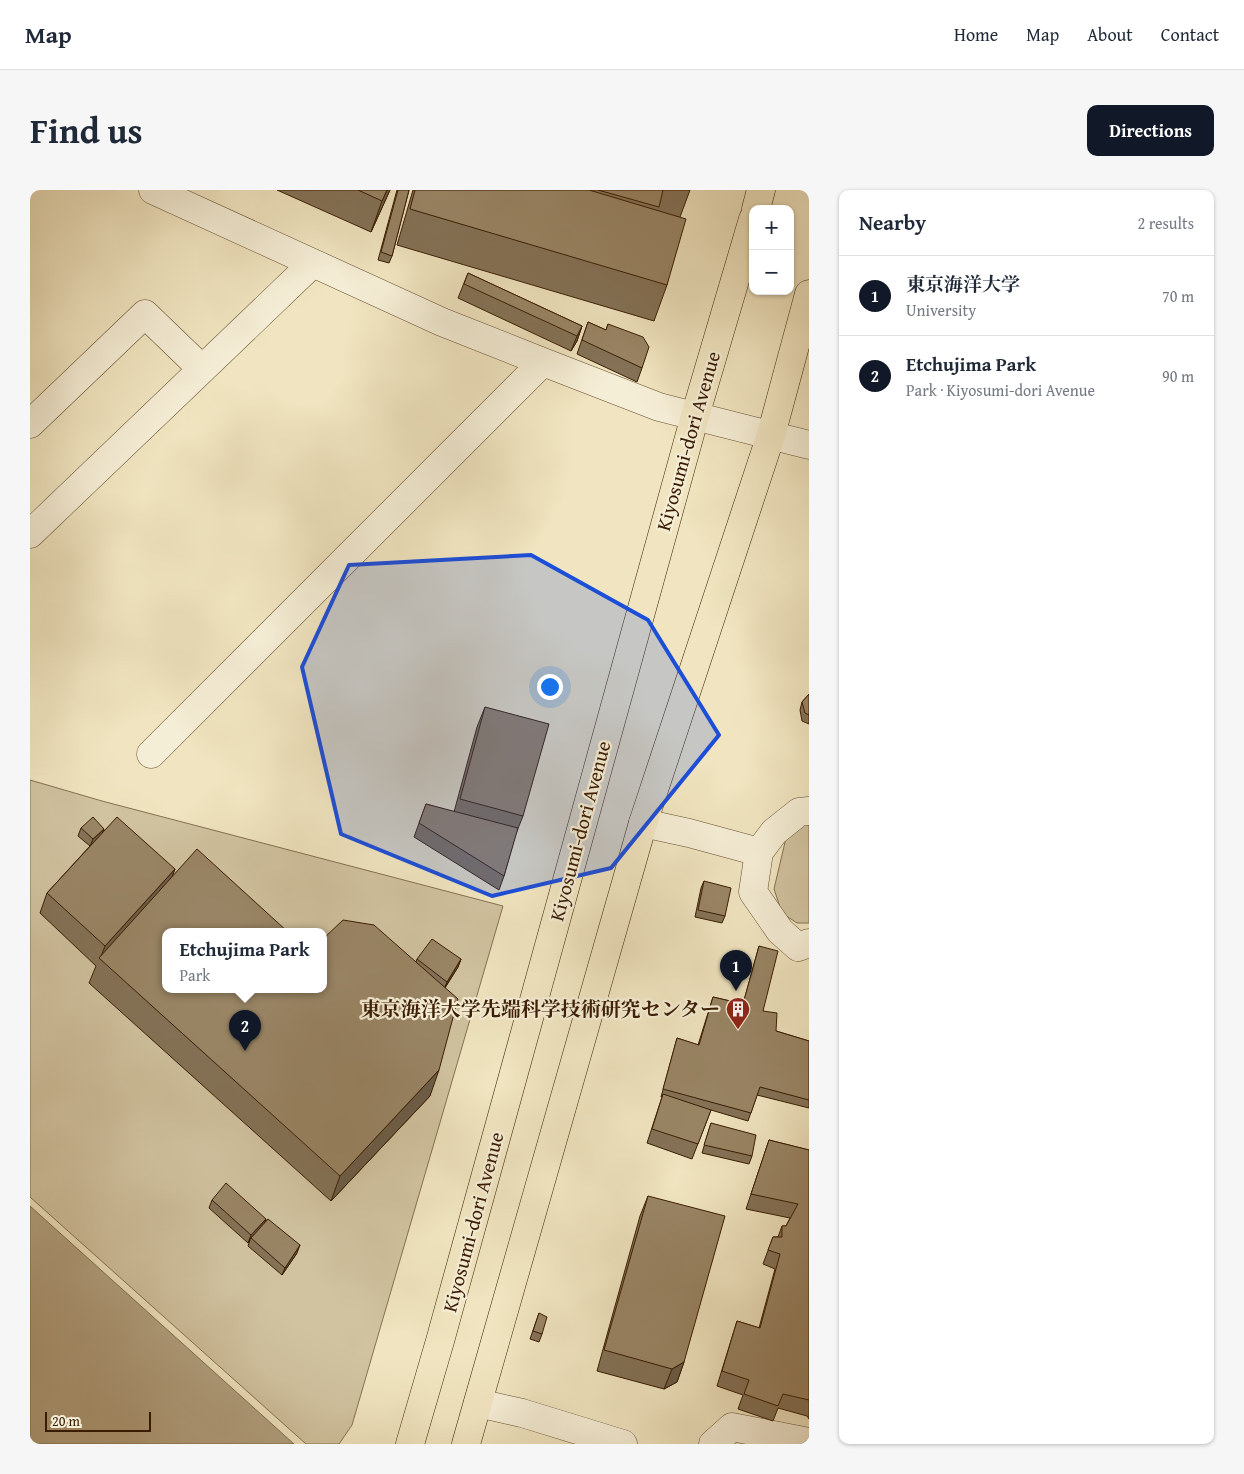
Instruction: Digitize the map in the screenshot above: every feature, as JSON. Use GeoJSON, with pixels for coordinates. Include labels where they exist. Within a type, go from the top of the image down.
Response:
{"type":"FeatureCollection","features":[{"type":"Feature","properties":{"kind":"main road"},"geometry":{"type":"LineString","coordinates":[[757,205],[762,190]]}},
{"type":"Feature","properties":{"kind":"main road","name":"Kiyosumi-dori Avenue"},"geometry":{"type":"LineString","coordinates":[[410,1444],[443,1332],[694,416],[749,232]]}},
{"type":"Feature","properties":{"kind":"main road"},"geometry":{"type":"LineString","coordinates":[[466,1444],[643,823],[771,436],[809,294]]}},
{"type":"Feature","properties":{"kind":"street"},"geometry":{"type":"LineString","coordinates":[[153,190],[442,322],[659,407],[809,445]]}},
{"type":"Feature","properties":{"kind":"street"},"geometry":{"type":"LineString","coordinates":[[30,534],[313,263]]}},
{"type":"Feature","properties":{"kind":"street"},"geometry":{"type":"LineString","coordinates":[[30,424],[145,314],[202,369]]}},
{"type":"Feature","properties":{"kind":"street"},"geometry":{"type":"LineString","coordinates":[[151,754],[544,362]]}},
{"type":"Feature","properties":{"kind":"street"},"geometry":{"type":"LineString","coordinates":[[809,811],[799,812],[774,832],[760,852],[753,892],[780,931],[798,947],[809,943]]}},
{"type":"Feature","properties":{"kind":"street"},"geometry":{"type":"LineString","coordinates":[[643,823],[760,852]]}},
{"type":"Feature","properties":{"kind":"street"},"geometry":{"type":"LineString","coordinates":[[478,1403],[522,1413],[622,1444]]}},
{"type":"Feature","properties":{"kind":"street"},"geometry":{"type":"LineString","coordinates":[[714,1444],[732,1427],[809,1442]]}},
{"type":"Feature","properties":{"kind":"highlighted area"},"geometry":{"type":"Polygon","coordinates":[[[531,555],[648,620],[719,735],[611,868],[492,896],[341,834],[302,667],[349,565],[531,555]]]}},
{"type":"Feature","properties":{"kind":"shaded area"},"geometry":{"type":"Polygon","coordinates":[[[30,780],[102,801],[503,906],[352,1425],[339,1444],[306,1444],[30,1197],[30,780]]]}},
{"type":"Feature","properties":{"kind":"shaded area"},"geometry":{"type":"Polygon","coordinates":[[[809,823],[809,923],[797,923],[782,913],[774,889],[786,838],[804,824],[809,823]]]}},
{"type":"Feature","properties":{"kind":"shaded area"},"geometry":{"type":"Polygon","coordinates":[[[30,1206],[294,1444],[30,1444],[30,1206]]]}},
{"type":"Feature","properties":{"kind":"building"},"geometry":{"type":"Polygon","coordinates":[[[358,190],[387,190],[382,201],[358,190]]]}},
{"type":"Feature","properties":{"kind":"building"},"geometry":{"type":"Polygon","coordinates":[[[398,190],[409,190],[392,256],[381,252],[398,190]]]}},
{"type":"Feature","properties":{"kind":"building"},"geometry":{"type":"Polygon","coordinates":[[[415,190],[589,190],[686,219],[667,285],[410,209],[415,190]]]}},
{"type":"Feature","properties":{"kind":"building"},"geometry":{"type":"Polygon","coordinates":[[[598,190],[663,190],[659,207],[598,190]]]}},
{"type":"Feature","properties":{"kind":"building"},"geometry":{"type":"Polygon","coordinates":[[[468,273],[582,326],[577,336],[464,284],[468,273]]]}},
{"type":"Feature","properties":{"kind":"building"},"geometry":{"type":"Polygon","coordinates":[[[588,322],[606,330],[608,324],[643,337],[649,347],[642,368],[582,340],[588,322]]]}},
{"type":"Feature","properties":{"kind":"building"},"geometry":{"type":"Polygon","coordinates":[[[809,694],[809,715],[805,713],[802,702],[809,694]]]}},
{"type":"Feature","properties":{"kind":"building"},"geometry":{"type":"Polygon","coordinates":[[[485,707],[549,724],[523,816],[460,799],[485,707]]]}},
{"type":"Feature","properties":{"kind":"building"},"geometry":{"type":"Polygon","coordinates":[[[426,804],[518,828],[504,876],[419,823],[426,804]]]}},
{"type":"Feature","properties":{"kind":"building"},"geometry":{"type":"Polygon","coordinates":[[[93,817],[104,829],[93,839],[81,828],[93,817]]]}},
{"type":"Feature","properties":{"kind":"building"},"geometry":{"type":"Polygon","coordinates":[[[117,817],[175,869],[105,946],[47,893],[117,817]]]}},
{"type":"Feature","properties":{"kind":"building"},"geometry":{"type":"Polygon","coordinates":[[[197,849],[284,928],[162,928],[162,993],[327,993],[327,935],[343,920],[374,925],[458,999],[439,1070],[340,1176],[99,958],[197,849]]]}},
{"type":"Feature","properties":{"kind":"building"},"geometry":{"type":"Polygon","coordinates":[[[704,881],[731,888],[725,916],[698,910],[704,881]]]}},
{"type":"Feature","properties":{"kind":"building"},"geometry":{"type":"Polygon","coordinates":[[[432,939],[461,959],[447,982],[417,959],[432,939]]]}},
{"type":"Feature","properties":{"kind":"building","name":"東京海洋大学先端科学技術研究センター"},"geometry":{"type":"Polygon","coordinates":[[[759,946],[778,951],[763,1011],[777,1013],[776,1031],[809,1041],[809,1100],[760,1087],[751,1113],[663,1089],[677,1038],[699,1045],[713,997],[743,1004],[759,946]]]}},
{"type":"Feature","properties":{"kind":"building"},"geometry":{"type":"Polygon","coordinates":[[[663,1094],[711,1110],[698,1144],[652,1129],[663,1094]]]}},
{"type":"Feature","properties":{"kind":"building"},"geometry":{"type":"Polygon","coordinates":[[[711,1123],[756,1135],[752,1156],[704,1145],[711,1123]]]}},
{"type":"Feature","properties":{"kind":"building"},"geometry":{"type":"Polygon","coordinates":[[[769,1140],[809,1150],[809,1400],[783,1394],[778,1406],[744,1394],[749,1380],[722,1371],[737,1321],[760,1328],[780,1254],[768,1250],[773,1237],[782,1237],[782,1226],[786,1226],[798,1204],[751,1194],[769,1140]]]}},
{"type":"Feature","properties":{"kind":"building"},"geometry":{"type":"Polygon","coordinates":[[[226,1183],[266,1219],[251,1235],[212,1200],[226,1183]]]}},
{"type":"Feature","properties":{"kind":"building"},"geometry":{"type":"Polygon","coordinates":[[[648,1196],[725,1216],[684,1362],[672,1369],[604,1350],[648,1196]]]}},
{"type":"Feature","properties":{"kind":"building"},"geometry":{"type":"Polygon","coordinates":[[[268,1219],[300,1245],[285,1268],[251,1238],[268,1219]]]}},
{"type":"Feature","properties":{"kind":"building"},"geometry":{"type":"Polygon","coordinates":[[[539,1313],[547,1317],[542,1334],[533,1331],[539,1313]]]}},
{"type":"Feature","properties":{"kind":"place","name":"東京海洋大学"},"geometry":{"type":"Point","coordinates":[736,991]}},
{"type":"Feature","properties":{"kind":"place","name":"東京海洋大学先端科学技術研究センター"},"geometry":{"type":"Point","coordinates":[738,1030]}},
{"type":"Feature","properties":{"kind":"place","name":"Etchujima Park"},"geometry":{"type":"Point","coordinates":[245,1051]}}]}
